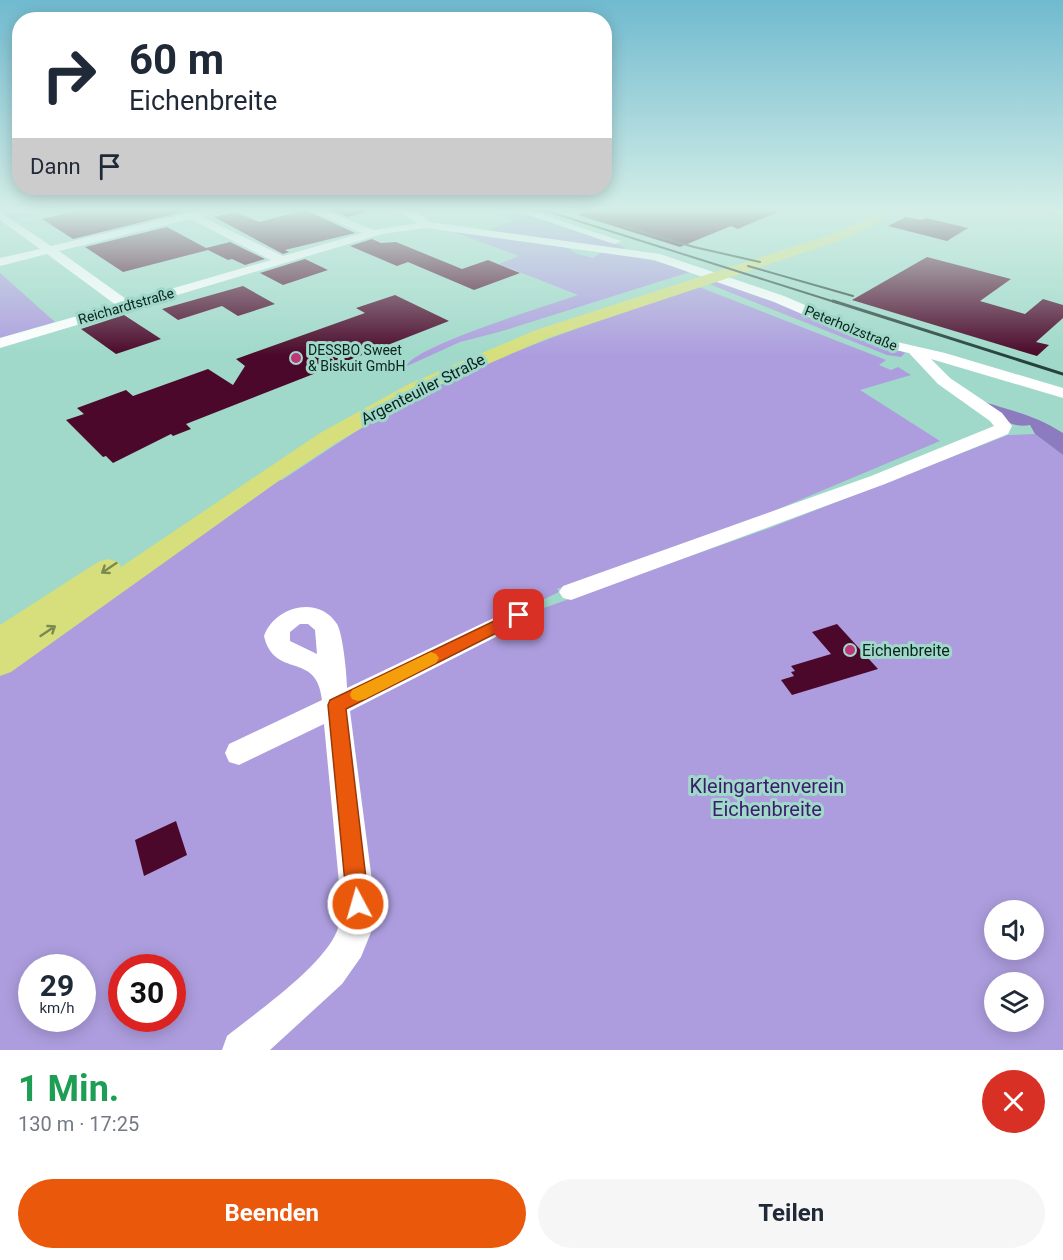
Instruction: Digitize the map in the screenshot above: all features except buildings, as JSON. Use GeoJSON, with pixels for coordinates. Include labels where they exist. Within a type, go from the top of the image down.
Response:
{"type":"FeatureCollection","features":[{"type":"Feature","properties":{"kind":"main road","name":"Argenteuiler Straße"},"geometry":{"type":"LineString","coordinates":[[0,640],[281,452],[371,400],[479,348],[759,257]]}},
{"type":"Feature","properties":{"kind":"main road","name":"Argenteuiler Straße"},"geometry":{"type":"LineString","coordinates":[[0,664],[269,477],[373,412],[416,388],[507,348],[649,294]]}},
{"type":"Feature","properties":{"kind":"street"},"geometry":{"type":"LineString","coordinates":[[0,262],[20,257]]}},
{"type":"Feature","properties":{"kind":"street"},"geometry":{"type":"LineString","coordinates":[[59,257],[127,306]]}},
{"type":"Feature","properties":{"kind":"street"},"geometry":{"type":"LineString","coordinates":[[275,257],[281,260]]}},
{"type":"Feature","properties":{"kind":"street","name":"Reichardtstraße"},"geometry":{"type":"LineString","coordinates":[[0,343],[291,257]]}},
{"type":"Feature","properties":{"kind":"street","name":"Reichardtstraße"},"geometry":{"type":"LineString","coordinates":[[650,257],[709,274]]}},
{"type":"Feature","properties":{"kind":"street","name":"Peterholzstraße"},"geometry":{"type":"LineString","coordinates":[[709,274],[789,303],[879,342],[940,356],[1063,393]]}},
{"type":"Feature","properties":{"kind":"street"},"geometry":{"type":"LineString","coordinates":[[571,592],[878,480],[1002,430],[1003,426],[996,417],[944,381],[915,351]]}},
{"type":"Feature","properties":{"kind":"street"},"geometry":{"type":"LineString","coordinates":[[239,753],[335,694],[519,615]]}},
{"type":"Feature","properties":{"kind":"street"},"geometry":{"type":"LineString","coordinates":[[242,1050],[332,969],[349,946],[357,925],[358,904],[335,694]]}},
{"type":"Feature","properties":{"kind":"green space"},"geometry":{"type":"Polygon","coordinates":[[[516,257],[639,257],[693,271],[499,332],[460,342],[405,367],[414,358],[456,337],[578,295],[499,264],[516,257]]]}},
{"type":"Feature","properties":{"kind":"green space"},"geometry":{"type":"Polygon","coordinates":[[[0,273],[55,322],[0,338],[0,273]]]}},
{"type":"Feature","properties":{"kind":"green space"},"geometry":{"type":"Polygon","coordinates":[[[721,281],[779,301],[905,353],[901,357],[887,355],[709,284],[721,281]]]}},
{"type":"Feature","properties":{"kind":"green space","name":"Kleingartenverein Eichenbreite"},"geometry":{"type":"Polygon","coordinates":[[[699,287],[886,360],[879,365],[891,370],[898,367],[911,375],[860,390],[940,441],[757,518],[557,589],[559,592],[536,603],[541,609],[770,528],[1008,435],[1035,434],[1063,455],[1063,1050],[0,1050],[0,675],[280,480],[386,413],[489,363],[593,323],[699,287]]]}},
{"type":"Feature","properties":{"kind":"shaded area"},"geometry":{"type":"Polygon","coordinates":[[[976,399],[1031,417],[1063,433],[1063,455],[1035,434],[1030,425],[1022,426],[1008,422],[976,399]]]}},
{"type":"Feature","properties":{"kind":"railway"},"geometry":{"type":"LineString","coordinates":[[692,257],[838,303]]}},
{"type":"Feature","properties":{"kind":"railway"},"geometry":{"type":"LineString","coordinates":[[738,257],[760,262]]}},
{"type":"Feature","properties":{"kind":"railway"},"geometry":{"type":"LineString","coordinates":[[748,266],[853,296]]}},
{"type":"Feature","properties":{"kind":"railway"},"geometry":{"type":"LineString","coordinates":[[833,301],[1063,374]]}},
{"type":"Feature","properties":{"kind":"slow traffic"},"geometry":{"type":"LineString","coordinates":[[358,695],[431,658]]}},
{"type":"Feature","properties":{"kind":"place","name":"DESSBO Sweet & Biskuit GmbH"},"geometry":{"type":"Point","coordinates":[296,358]}},
{"type":"Feature","properties":{"kind":"place","name":"Eichenbreite"},"geometry":{"type":"Point","coordinates":[850,650]}},
{"type":"Feature","properties":{"kind":"route"},"geometry":{"type":"LineString","coordinates":[[358,904],[337,705],[519,615]]}}]}
